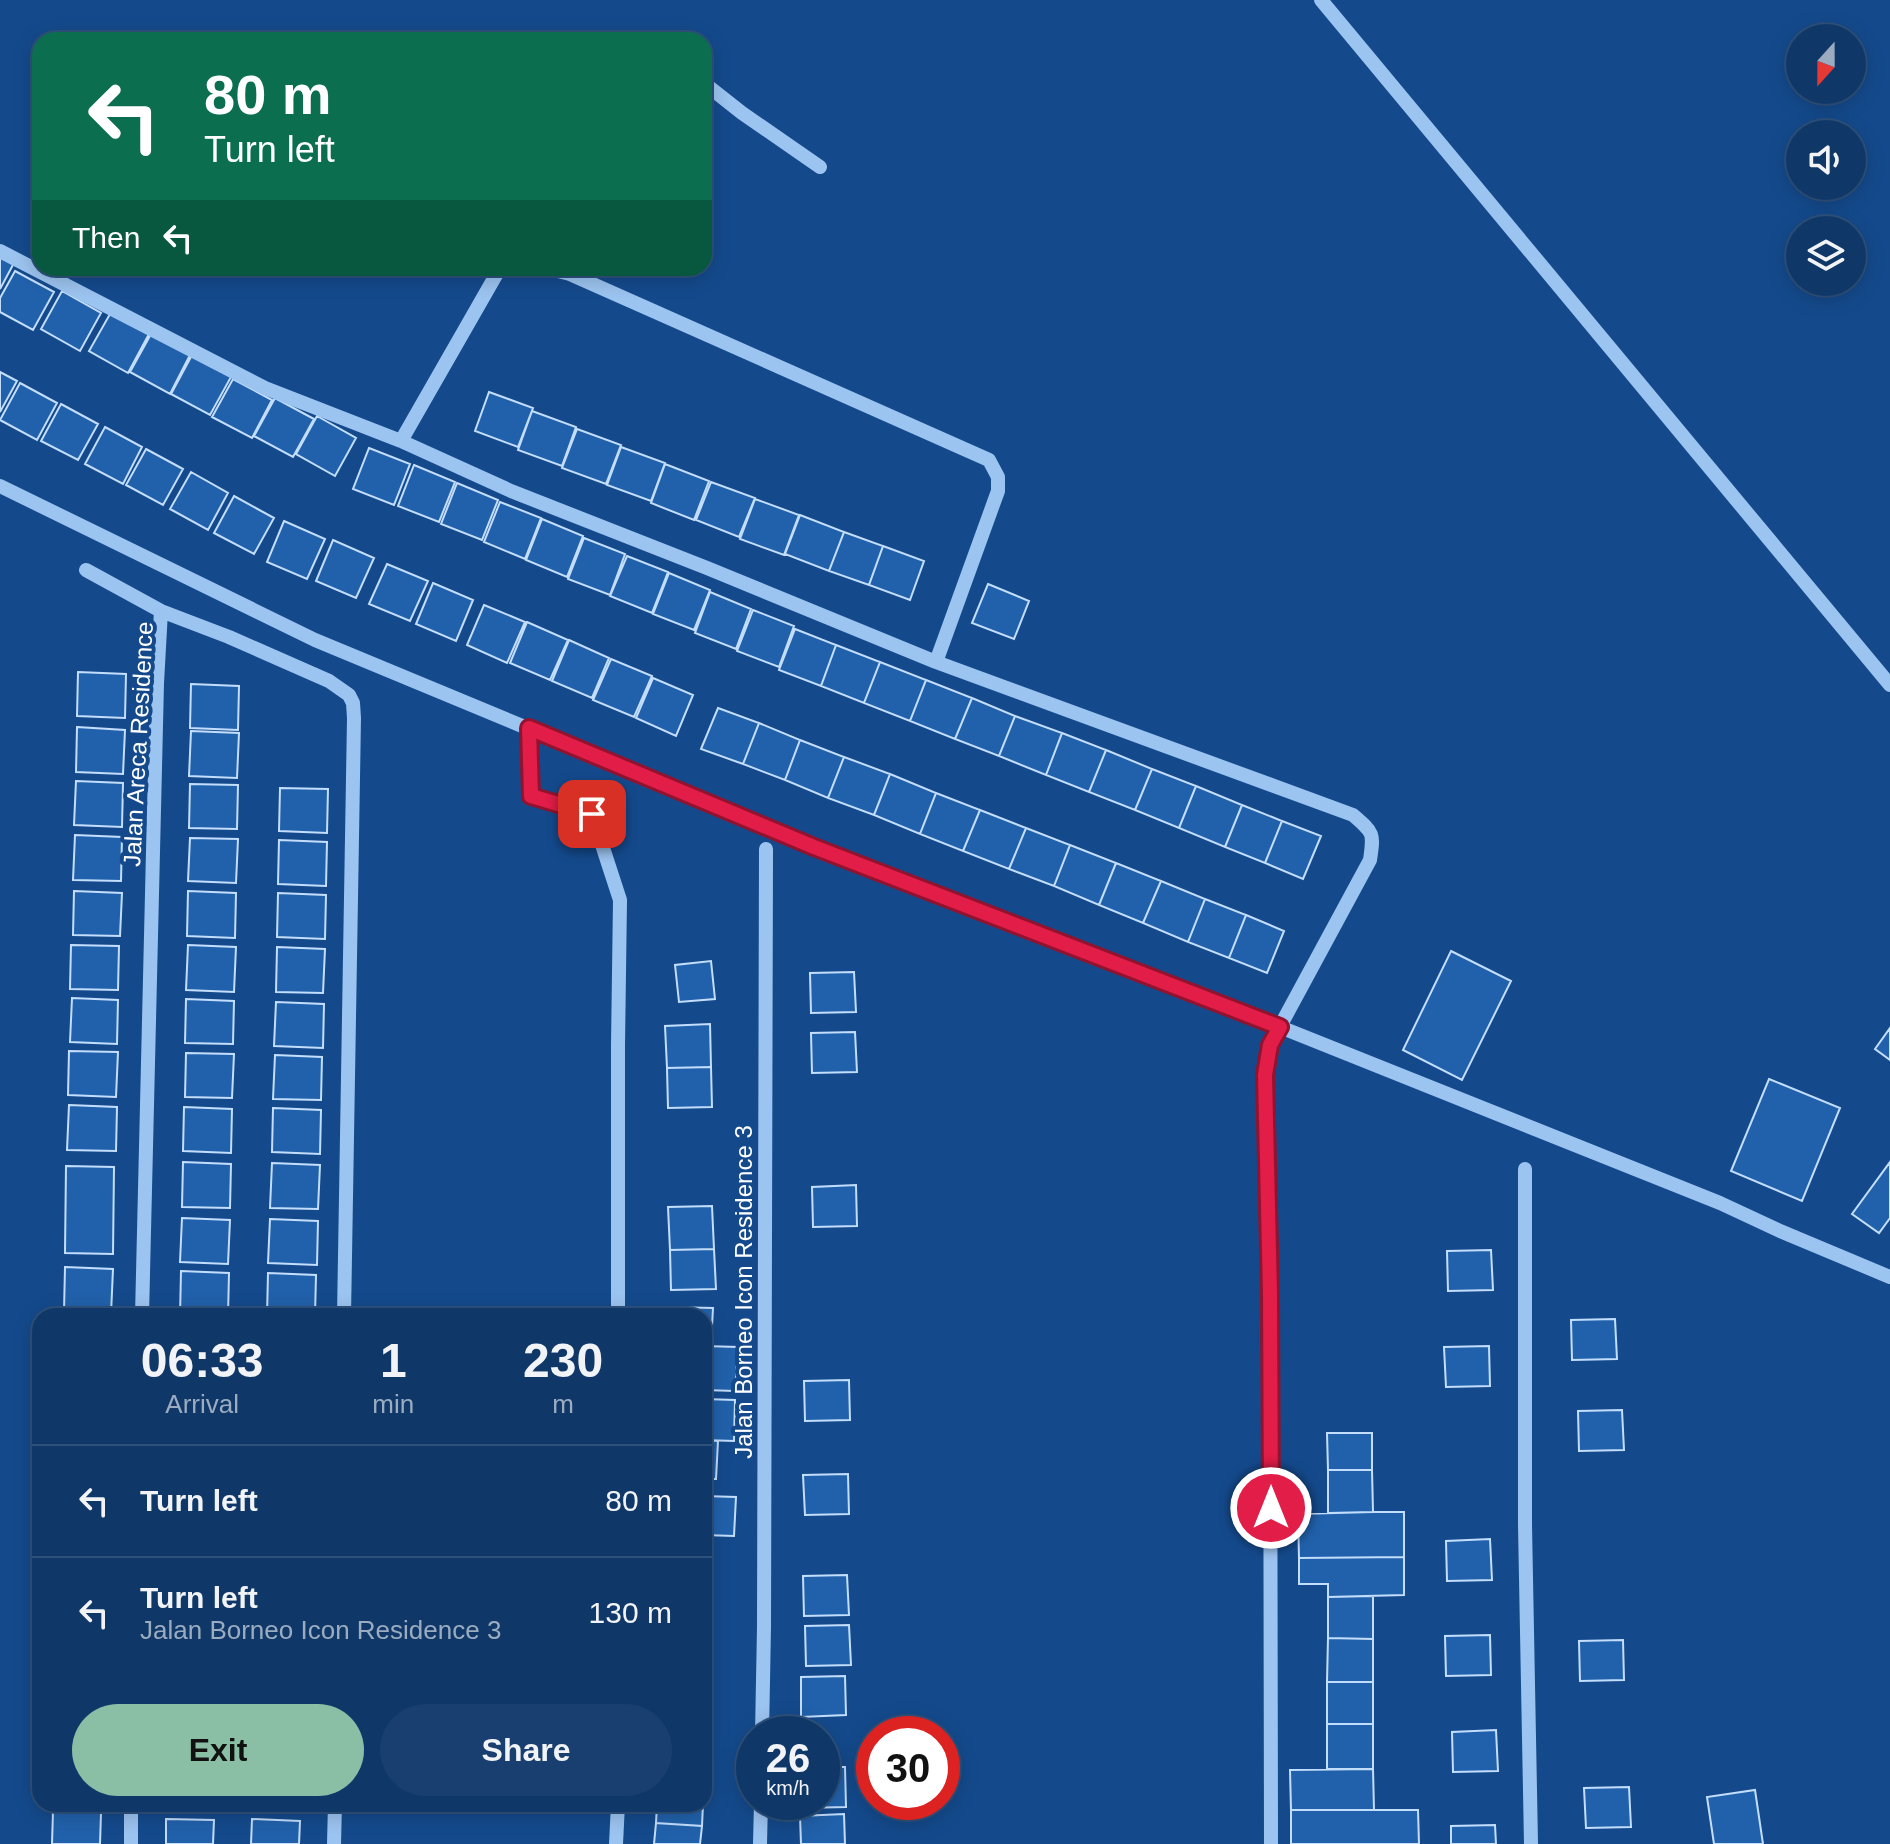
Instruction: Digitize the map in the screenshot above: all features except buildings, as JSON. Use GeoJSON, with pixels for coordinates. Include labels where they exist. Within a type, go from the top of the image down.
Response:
{"type":"FeatureCollection","features":[{"type":"Feature","properties":{"kind":"street"},"geometry":{"type":"LineString","coordinates":[[1321,0],[1890,685]]}},
{"type":"Feature","properties":{"kind":"street"},"geometry":{"type":"LineString","coordinates":[[712,89],[820,167]]}},
{"type":"Feature","properties":{"kind":"street"},"geometry":{"type":"LineString","coordinates":[[0,251],[32,268]]}},
{"type":"Feature","properties":{"kind":"street"},"geometry":{"type":"LineString","coordinates":[[48,276],[265,388],[936,662],[1353,815],[1370,830],[1370,860],[1270,1045],[1265,1075],[1270,1294],[1271,1844]]}},
{"type":"Feature","properties":{"kind":"street"},"geometry":{"type":"LineString","coordinates":[[401,441],[495,276]]}},
{"type":"Feature","properties":{"kind":"street"},"geometry":{"type":"LineString","coordinates":[[575,276],[989,460],[998,477],[998,491],[936,662]]}},
{"type":"Feature","properties":{"kind":"street"},"geometry":{"type":"LineString","coordinates":[[0,486],[315,640],[828,853],[1280,1027],[1720,1203],[1890,1277]]}},
{"type":"Feature","properties":{"kind":"street"},"geometry":{"type":"LineString","coordinates":[[86,570],[161,611]]}},
{"type":"Feature","properties":{"kind":"street","name":"Jalan Areca Residence"},"geometry":{"type":"LineString","coordinates":[[142,1308],[161,611],[329,681],[343,689],[353,703],[344,1308]]}},
{"type":"Feature","properties":{"kind":"street"},"geometry":{"type":"LineString","coordinates":[[529,728],[531,796],[592,814],[620,900],[618,1308]]}},
{"type":"Feature","properties":{"kind":"street","name":"Jalan Borneo Icon Residence 3"},"geometry":{"type":"LineString","coordinates":[[762,1716],[766,849]]}},
{"type":"Feature","properties":{"kind":"street"},"geometry":{"type":"LineString","coordinates":[[1525,1169],[1525,1525],[1531,1844]]}},
{"type":"Feature","properties":{"kind":"street"},"geometry":{"type":"LineString","coordinates":[[131,1812],[131,1844]]}},
{"type":"Feature","properties":{"kind":"street"},"geometry":{"type":"LineString","coordinates":[[334,1844],[335,1812]]}},
{"type":"Feature","properties":{"kind":"street"},"geometry":{"type":"LineString","coordinates":[[616,1844],[618,1812]]}},
{"type":"Feature","properties":{"kind":"street"},"geometry":{"type":"LineString","coordinates":[[760,1844],[761,1820]]}},
{"type":"Feature","properties":{"kind":"route"},"geometry":{"type":"LineString","coordinates":[[592,814],[531,796],[529,728],[814,847],[1280,1027],[1270,1045],[1265,1075],[1271,1508]]}}]}
